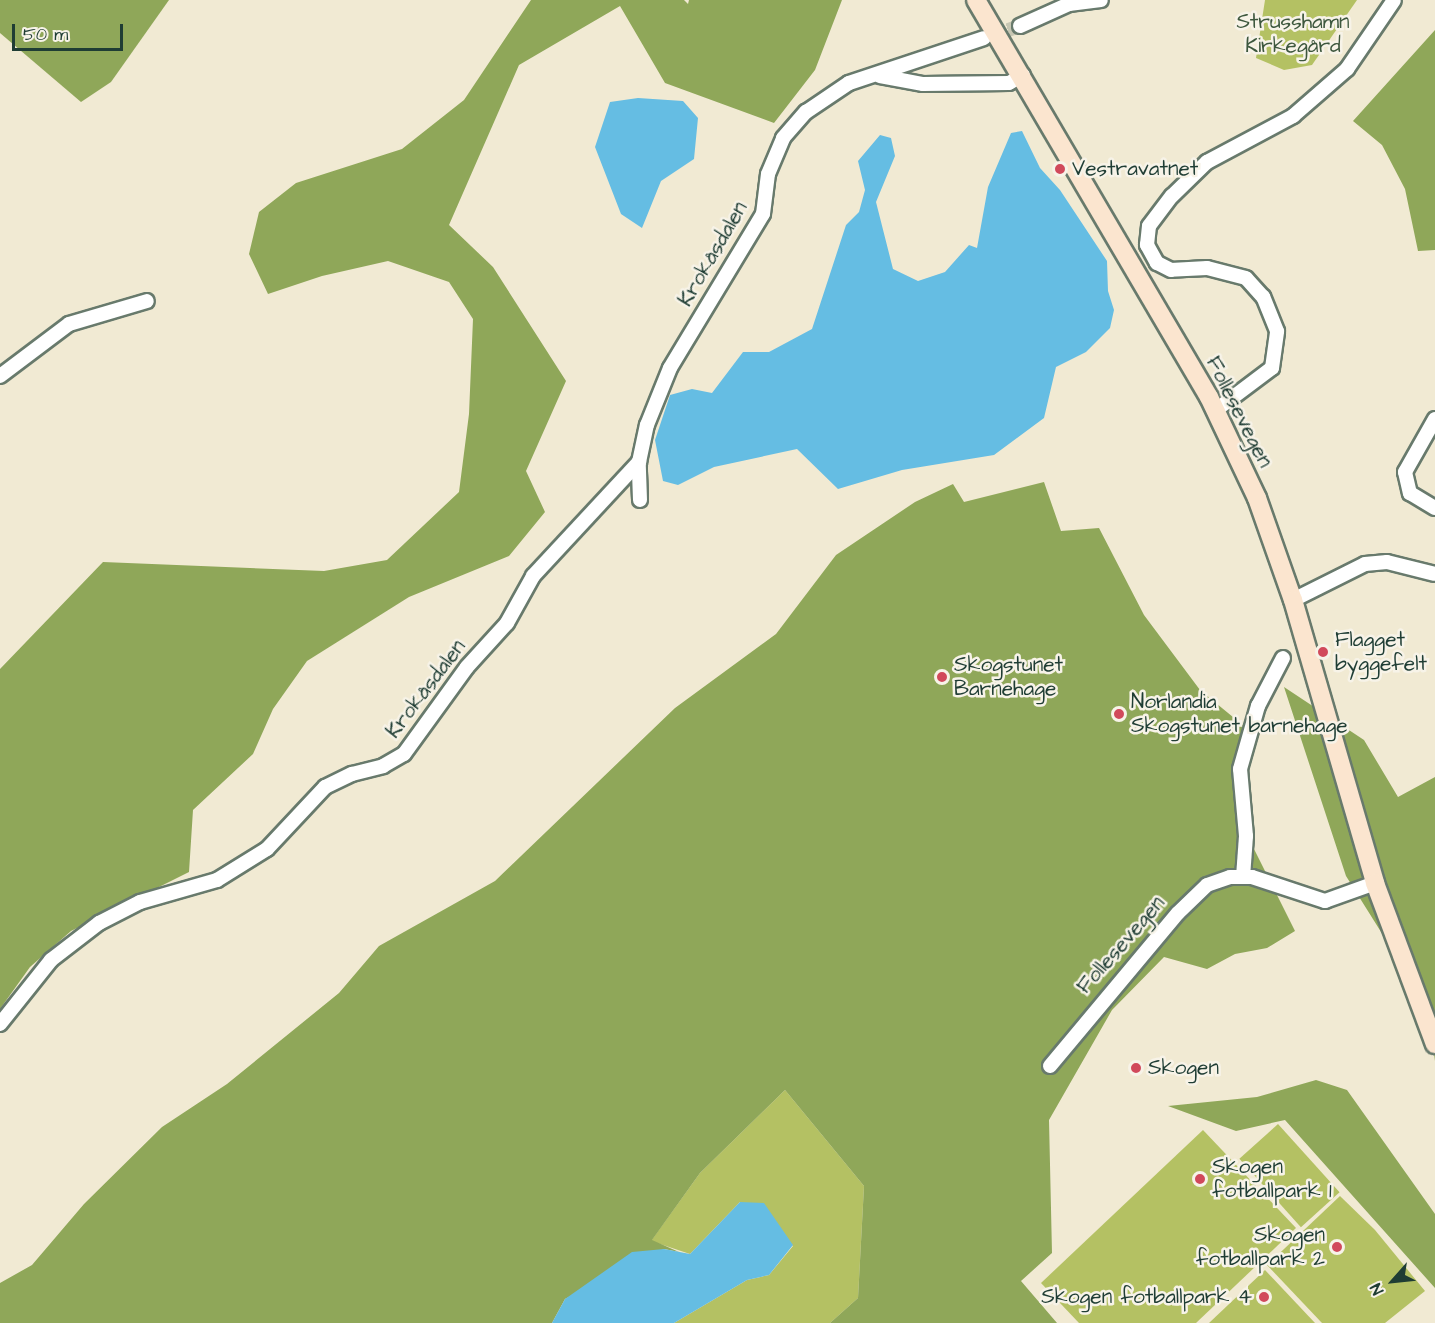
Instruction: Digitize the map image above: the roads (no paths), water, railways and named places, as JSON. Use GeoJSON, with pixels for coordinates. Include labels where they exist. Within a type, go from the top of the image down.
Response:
{"type":"FeatureCollection","features":[{"type":"Feature","properties":{"kind":"main road","name":"Follesevegen"},"geometry":{"type":"LineString","coordinates":[[976,0],[1023,75],[1216,410],[1257,498],[1293,600],[1375,883],[1435,1044]]}},
{"type":"Feature","properties":{"kind":"street"},"geometry":{"type":"LineString","coordinates":[[1020,26],[1069,4],[1101,0]]}},
{"type":"Feature","properties":{"kind":"street"},"geometry":{"type":"LineString","coordinates":[[1216,410],[1272,368],[1278,331],[1263,297],[1246,278],[1207,268],[1170,270],[1157,263],[1147,245],[1149,226],[1172,196],[1207,162],[1293,116],[1347,69],[1394,0]]}},
{"type":"Feature","properties":{"kind":"street","name":"Krokåsdalen"},"geometry":{"type":"LineString","coordinates":[[640,500],[639,462],[647,425],[670,368],[763,214],[777,147],[806,112],[828,95],[860,79],[878,75],[984,38]]}},
{"type":"Feature","properties":{"kind":"street","name":"Krokåsdalen"},"geometry":{"type":"LineString","coordinates":[[878,75],[923,84],[1009,83],[1023,75]]}},
{"type":"Feature","properties":{"kind":"street"},"geometry":{"type":"LineString","coordinates":[[0,376],[69,324],[147,301]]}},
{"type":"Feature","properties":{"kind":"street"},"geometry":{"type":"LineString","coordinates":[[1435,419],[1405,472],[1410,493],[1435,508]]}},
{"type":"Feature","properties":{"kind":"street","name":"Krokåsdalen"},"geometry":{"type":"LineString","coordinates":[[0,1024],[44,967],[99,922],[140,902],[217,880],[267,849],[325,787],[389,764],[404,754],[467,667],[507,623],[532,576],[639,462]]}},
{"type":"Feature","properties":{"kind":"street"},"geometry":{"type":"LineString","coordinates":[[1293,600],[1365,564],[1387,562],[1435,574]]}},
{"type":"Feature","properties":{"kind":"street"},"geometry":{"type":"LineString","coordinates":[[1243,877],[1246,836],[1240,769],[1257,706],[1283,658]]}},
{"type":"Feature","properties":{"kind":"street","name":"Follesevegen"},"geometry":{"type":"LineString","coordinates":[[1050,1066],[1178,913],[1208,885],[1243,877],[1325,901],[1375,883]]}},
{"type":"Feature","properties":{"kind":"water"},"geometry":{"type":"Polygon","coordinates":[[[638,98],[683,101],[698,118],[694,159],[661,181],[642,228],[621,214],[595,147],[610,102],[638,98]]]}},
{"type":"Feature","properties":{"kind":"water","name":"Vestravatnet"},"geometry":{"type":"Polygon","coordinates":[[[1022,131],[1040,168],[1060,190],[1107,261],[1108,291],[1114,310],[1110,328],[1086,352],[1056,367],[1044,418],[994,455],[902,470],[838,489],[797,449],[714,467],[678,485],[663,481],[655,440],[670,395],[692,389],[712,393],[743,352],[769,352],[812,329],[846,225],[859,212],[865,190],[858,161],[880,135],[891,138],[895,156],[876,202],[893,269],[918,281],[945,272],[969,245],[977,248],[988,187],[1011,133],[1022,131]]]}},
{"type":"Feature","properties":{"kind":"water"},"geometry":{"type":"Polygon","coordinates":[[[740,1202],[764,1203],[793,1245],[769,1275],[747,1280],[674,1323],[552,1323],[565,1299],[632,1252],[664,1249],[690,1254],[740,1202]]]}},
{"type":"Feature","properties":{"kind":"tunnel"},"geometry":{"type":"LineString","coordinates":[[988,37],[1020,26]]}},
{"type":"Feature","properties":{"kind":"place","name":"Vestravatnet"},"geometry":{"type":"Point","coordinates":[1060,169]}},
{"type":"Feature","properties":{"kind":"place","name":"Flagget byggefelt"},"geometry":{"type":"Point","coordinates":[1323,652]}},
{"type":"Feature","properties":{"kind":"place","name":"Skogstunet Barnehage"},"geometry":{"type":"Point","coordinates":[942,677]}},
{"type":"Feature","properties":{"kind":"place","name":"Norlandia Skogstunet barnehage"},"geometry":{"type":"Point","coordinates":[1119,714]}},
{"type":"Feature","properties":{"kind":"place","name":"Skogen"},"geometry":{"type":"Point","coordinates":[1136,1068]}},
{"type":"Feature","properties":{"kind":"place","name":"Skogen fotballpark 1"},"geometry":{"type":"Point","coordinates":[1200,1179]}},
{"type":"Feature","properties":{"kind":"place","name":"Skogen fotballpark 2"},"geometry":{"type":"Point","coordinates":[1337,1247]}},
{"type":"Feature","properties":{"kind":"place","name":"Skogen fotballpark 4"},"geometry":{"type":"Point","coordinates":[1264,1297]}},
{"type":"Feature","properties":{"kind":"park label","name":"Strusshamn Kirkegård"},"geometry":{"type":"Point","coordinates":[1293,34]}}]}
